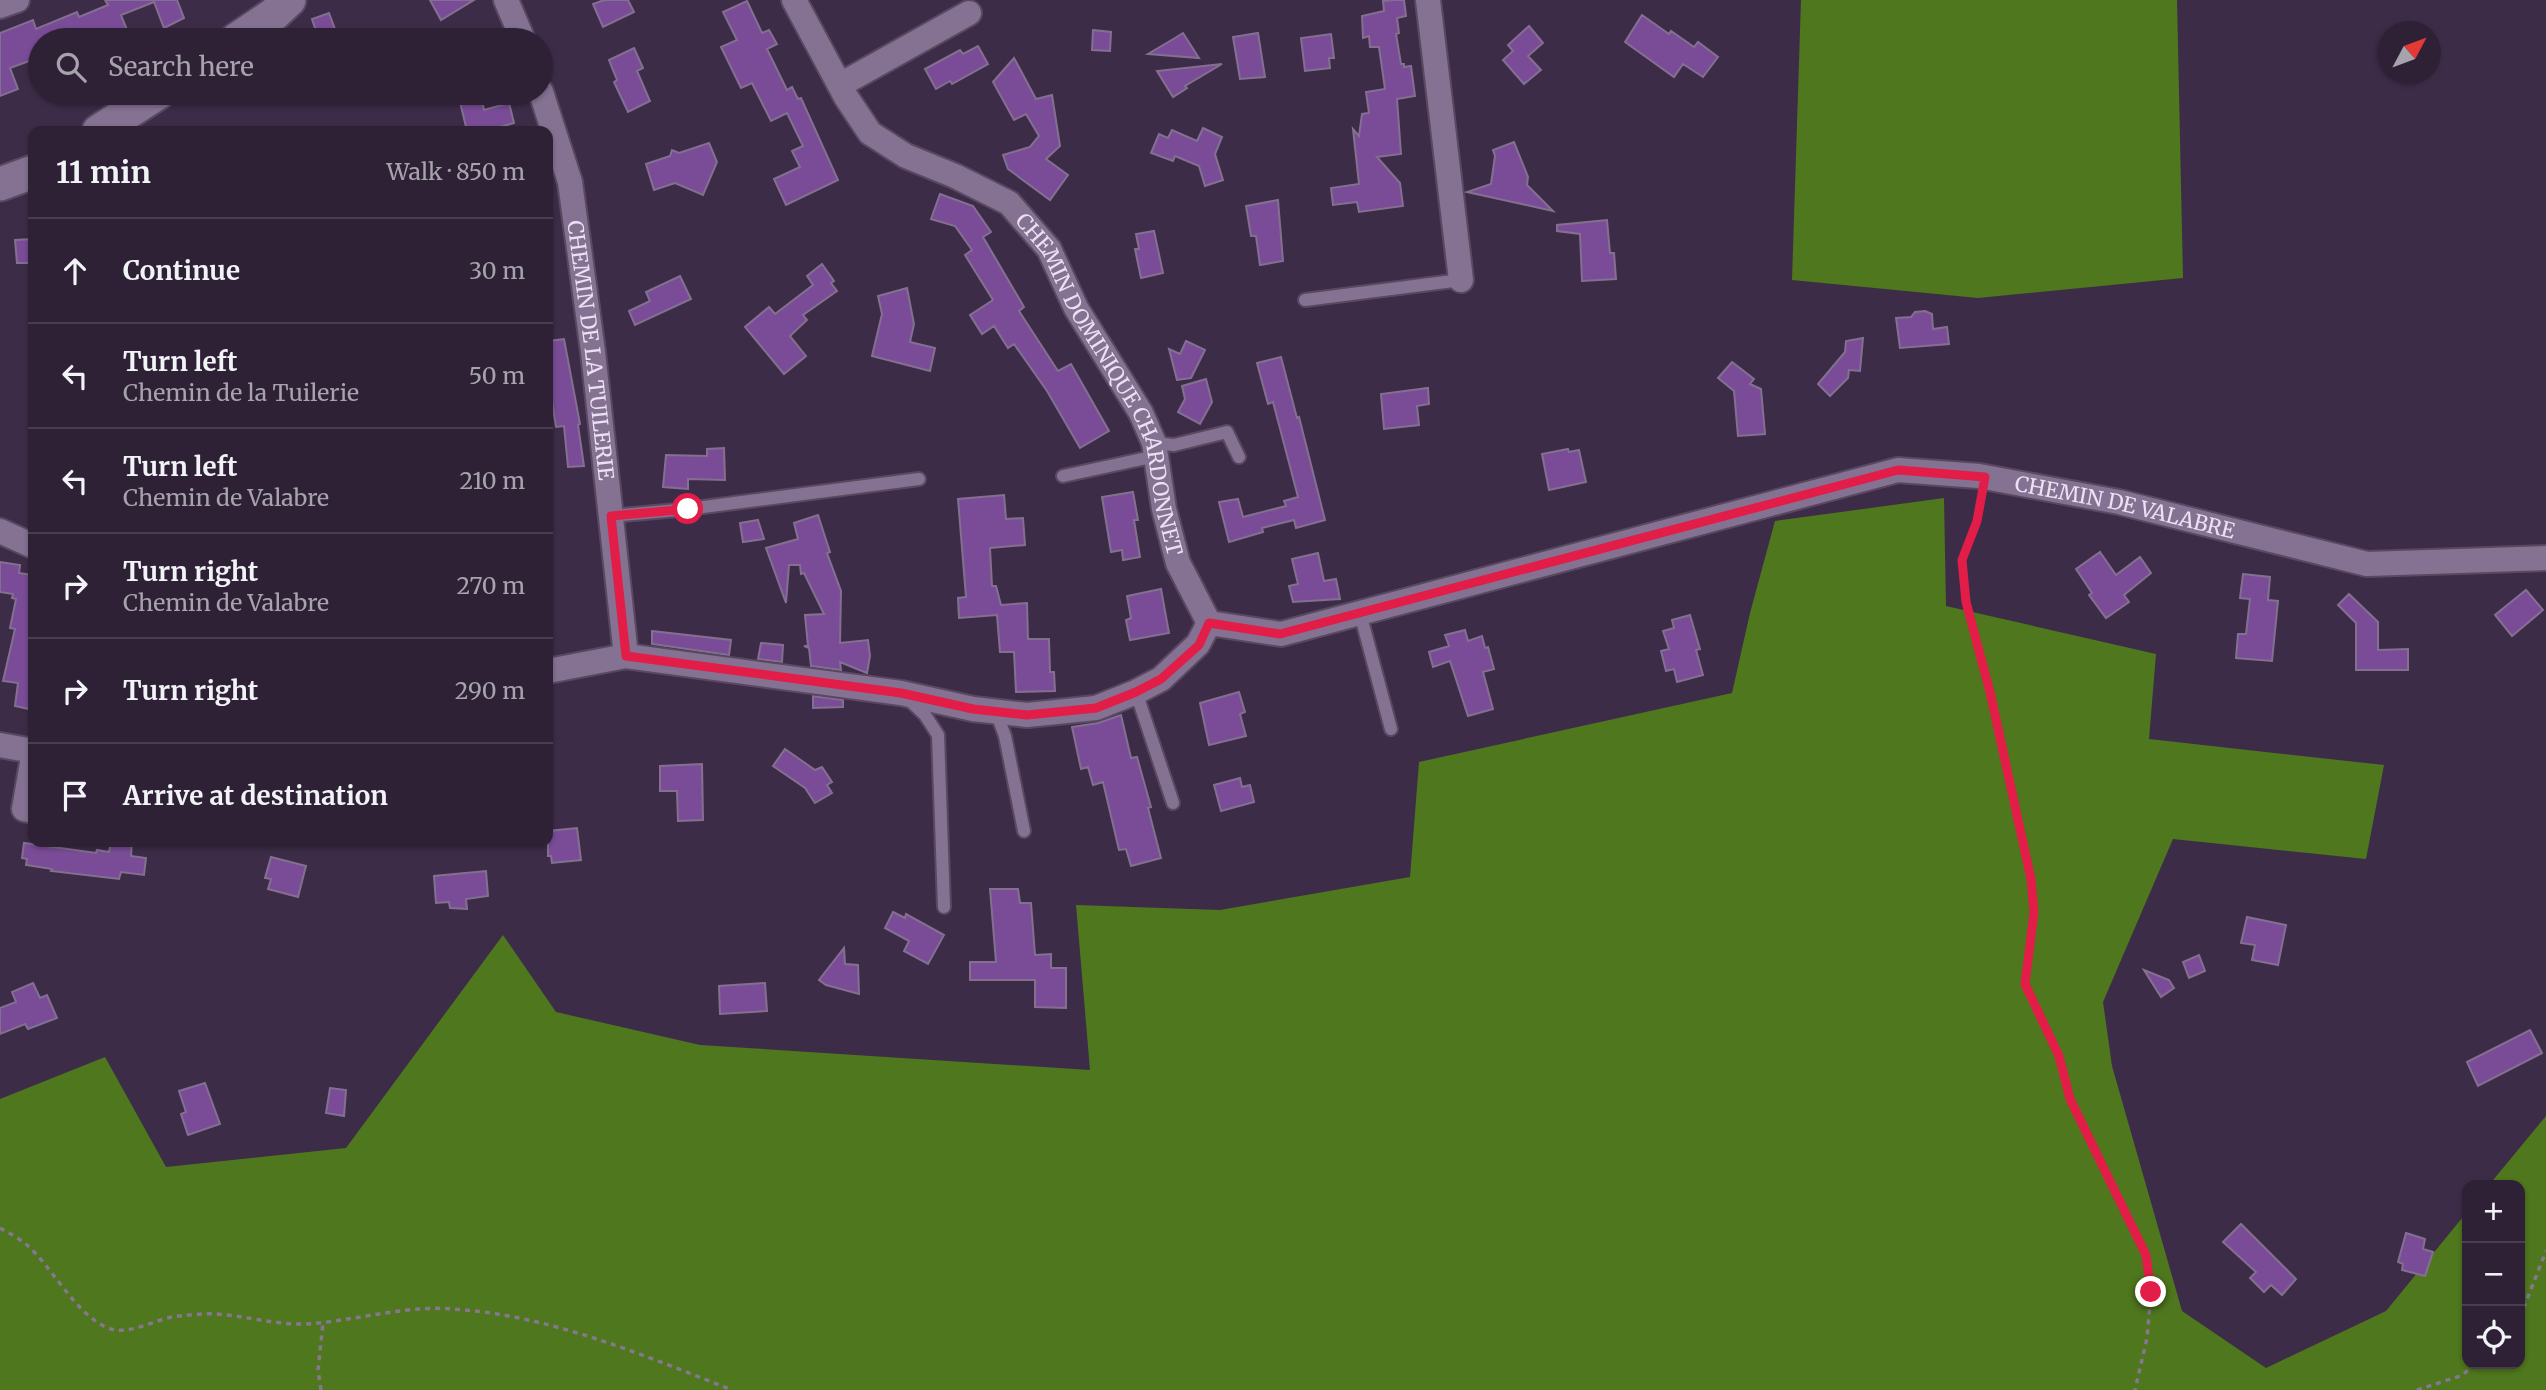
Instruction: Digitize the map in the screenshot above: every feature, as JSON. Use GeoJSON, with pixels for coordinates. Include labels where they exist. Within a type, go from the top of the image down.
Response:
{"type":"FeatureCollection","features":[{"type":"Feature","properties":{"kind":"street"},"geometry":{"type":"LineString","coordinates":[[0,6],[17,0]]}},
{"type":"Feature","properties":{"kind":"street"},"geometry":{"type":"LineString","coordinates":[[254,28],[289,0]]}},
{"type":"Feature","properties":{"kind":"street"},"geometry":{"type":"LineString","coordinates":[[506,0],[518,28]]}},
{"type":"Feature","properties":{"kind":"street","name":"CHEMIN DOMINIQUE CHARDONNET"},"geometry":{"type":"LineString","coordinates":[[794,0],[840,85],[870,133],[906,156],[956,176],[1009,203],[1049,249],[1076,308],[1141,413],[1155,449],[1164,509],[1178,563],[1209,623]]}},
{"type":"Feature","properties":{"kind":"street"},"geometry":{"type":"LineString","coordinates":[[1428,0],[1461,280]]}},
{"type":"Feature","properties":{"kind":"street"},"geometry":{"type":"LineString","coordinates":[[840,85],[968,13]]}},
{"type":"Feature","properties":{"kind":"street"},"geometry":{"type":"LineString","coordinates":[[107,126],[139,105]]}},
{"type":"Feature","properties":{"kind":"street","name":"CHEMIN DE LA TUILERIE"},"geometry":{"type":"LineString","coordinates":[[545,105],[552,126]]}},
{"type":"Feature","properties":{"kind":"street","name":"CHEMIN DE LA TUILERIE"},"geometry":{"type":"LineString","coordinates":[[553,129],[570,182],[593,352],[626,656]]}},
{"type":"Feature","properties":{"kind":"street"},"geometry":{"type":"LineString","coordinates":[[0,184],[28,174]]}},
{"type":"Feature","properties":{"kind":"street","name":"CHEMIN DE VALABRE"},"geometry":{"type":"LineString","coordinates":[[1209,623],[1280,634],[1898,470],[1985,477],[2119,502],[2367,564],[2546,558]]}},
{"type":"Feature","properties":{"kind":"street"},"geometry":{"type":"LineString","coordinates":[[0,531],[28,544]]}},
{"type":"Feature","properties":{"kind":"street"},"geometry":{"type":"LineString","coordinates":[[553,670],[626,656],[901,693],[996,712],[1027,715],[1096,708],[1136,692],[1161,679],[1199,645],[1209,623]]}},
{"type":"Feature","properties":{"kind":"street"},"geometry":{"type":"LineString","coordinates":[[0,745],[28,750]]}},
{"type":"Feature","properties":{"kind":"street"},"geometry":{"type":"LineString","coordinates":[[28,786],[24,809],[28,810]]}},
{"type":"Feature","properties":{"kind":"lane"},"geometry":{"type":"LineString","coordinates":[[1305,300],[1461,280]]}},
{"type":"Feature","properties":{"kind":"lane"},"geometry":{"type":"LineString","coordinates":[[1063,476],[1155,449],[1227,432],[1239,457]]}},
{"type":"Feature","properties":{"kind":"lane"},"geometry":{"type":"LineString","coordinates":[[611,516],[688,509],[919,479]]}},
{"type":"Feature","properties":{"kind":"lane"},"geometry":{"type":"LineString","coordinates":[[1360,613],[1391,729]]}},
{"type":"Feature","properties":{"kind":"lane"},"geometry":{"type":"LineString","coordinates":[[1136,692],[1173,803]]}},
{"type":"Feature","properties":{"kind":"lane"},"geometry":{"type":"LineString","coordinates":[[901,693],[925,715],[938,735],[944,907]]}},
{"type":"Feature","properties":{"kind":"lane"},"geometry":{"type":"LineString","coordinates":[[996,712],[1005,736],[1024,831]]}},
{"type":"Feature","properties":{"kind":"path"},"geometry":{"type":"LineString","coordinates":[[1985,477],[1977,521],[1962,560],[1966,602],[1990,692],[2031,879],[2034,912],[2025,984],[2059,1056],[2070,1099],[2146,1255],[2151,1292],[2147,1338],[2135,1390]]}},
{"type":"Feature","properties":{"kind":"path"},"geometry":{"type":"LineString","coordinates":[[0,1228],[27,1244],[85,1311],[109,1329],[132,1328],[175,1316],[215,1314],[268,1322],[323,1322],[401,1310],[452,1309],[499,1314],[543,1323],[620,1348],[732,1390]]}},
{"type":"Feature","properties":{"kind":"path"},"geometry":{"type":"LineString","coordinates":[[2524,1306],[2546,1251]]}},
{"type":"Feature","properties":{"kind":"path"},"geometry":{"type":"LineString","coordinates":[[321,1390],[318,1370],[323,1322]]}},
{"type":"Feature","properties":{"kind":"path"},"geometry":{"type":"LineString","coordinates":[[2417,1390],[2463,1375],[2469,1369]]}},
{"type":"Feature","properties":{"kind":"green space"},"geometry":{"type":"Polygon","coordinates":[[[1801,0],[2177,0],[2183,278],[1978,298],[1792,280],[1801,0]]]}},
{"type":"Feature","properties":{"kind":"green space"},"geometry":{"type":"Polygon","coordinates":[[[1944,498],[1946,606],[2156,654],[2149,739],[2384,765],[2366,859],[2173,839],[2103,1002],[2112,1066],[2182,1311],[2266,1368],[2386,1311],[2462,1218],[2462,1369],[2525,1369],[2525,1180],[2493,1180],[2546,1116],[2546,1390],[0,1390],[0,1099],[105,1057],[166,1167],[346,1148],[503,935],[556,1012],[700,1045],[1090,1070],[1076,905],[1220,910],[1410,877],[1419,762],[1732,693],[1775,521],[1944,498]]]}},
{"type":"Feature","properties":{"kind":"building"},"geometry":{"type":"Polygon","coordinates":[[[105,0],[177,0],[184,18],[164,28],[154,2],[121,15],[126,28],[38,28],[77,12],[79,17],[108,5],[105,0]]]}},
{"type":"Feature","properties":{"kind":"building"},"geometry":{"type":"Polygon","coordinates":[[[430,0],[474,0],[441,20],[430,0]]]}},
{"type":"Feature","properties":{"kind":"building"},"geometry":{"type":"Polygon","coordinates":[[[604,0],[628,0],[634,12],[603,27],[593,4],[604,0]]]}},
{"type":"Feature","properties":{"kind":"building"},"geometry":{"type":"Polygon","coordinates":[[[1404,0],[1406,16],[1397,18],[1399,33],[1396,34],[1401,64],[1404,64],[1404,67],[1411,66],[1415,96],[1397,99],[1401,154],[1377,157],[1400,183],[1403,206],[1359,212],[1357,202],[1333,205],[1331,188],[1359,184],[1353,129],[1359,136],[1362,114],[1369,113],[1366,92],[1385,89],[1379,47],[1370,47],[1369,36],[1363,38],[1362,16],[1384,11],[1383,1],[1404,0]]]}},
{"type":"Feature","properties":{"kind":"building"},"geometry":{"type":"Polygon","coordinates":[[[747,1],[762,33],[769,30],[777,44],[767,49],[787,90],[792,87],[798,99],[801,98],[838,180],[786,205],[774,179],[800,167],[792,151],[803,146],[787,113],[771,121],[752,83],[741,88],[721,47],[737,40],[723,12],[747,1]]]}},
{"type":"Feature","properties":{"kind":"building"},"geometry":{"type":"Polygon","coordinates":[[[329,13],[335,28],[315,28],[312,19],[329,13]]]}},
{"type":"Feature","properties":{"kind":"building"},"geometry":{"type":"Polygon","coordinates":[[[1642,15],[1669,34],[1671,31],[1694,47],[1698,42],[1718,57],[1703,77],[1683,64],[1674,77],[1625,42],[1642,15]]]}},
{"type":"Feature","properties":{"kind":"building"},"geometry":{"type":"Polygon","coordinates":[[[33,20],[36,28],[28,28],[28,61],[10,68],[18,89],[0,96],[0,33],[33,20]]]}},
{"type":"Feature","properties":{"kind":"building"},"geometry":{"type":"Polygon","coordinates":[[[1529,26],[1543,43],[1528,56],[1541,70],[1524,84],[1503,60],[1513,51],[1508,45],[1529,26]]]}},
{"type":"Feature","properties":{"kind":"building"},"geometry":{"type":"Polygon","coordinates":[[[1093,30],[1111,32],[1110,51],[1092,50],[1093,30]]]}},
{"type":"Feature","properties":{"kind":"building"},"geometry":{"type":"Polygon","coordinates":[[[1183,33],[1199,58],[1148,54],[1175,38],[1183,33]]]}},
{"type":"Feature","properties":{"kind":"building"},"geometry":{"type":"Polygon","coordinates":[[[1258,33],[1265,77],[1240,79],[1233,37],[1258,33]]]}},
{"type":"Feature","properties":{"kind":"building"},"geometry":{"type":"Polygon","coordinates":[[[1331,34],[1334,58],[1329,58],[1330,68],[1305,71],[1301,38],[1331,34]]]}},
{"type":"Feature","properties":{"kind":"building"},"geometry":{"type":"Polygon","coordinates":[[[978,46],[988,64],[952,84],[950,81],[936,89],[925,69],[960,50],[963,54],[978,46]]]}},
{"type":"Feature","properties":{"kind":"building"},"geometry":{"type":"Polygon","coordinates":[[[634,48],[643,68],[637,71],[650,101],[628,112],[614,82],[617,80],[609,60],[634,48]]]}},
{"type":"Feature","properties":{"kind":"building"},"geometry":{"type":"Polygon","coordinates":[[[1014,58],[1036,99],[1052,95],[1060,146],[1046,159],[1068,175],[1050,200],[1008,169],[1003,155],[1030,147],[1039,136],[1026,114],[1014,120],[993,82],[1014,58]]]}},
{"type":"Feature","properties":{"kind":"building"},"geometry":{"type":"Polygon","coordinates":[[[1222,64],[1185,86],[1187,88],[1173,97],[1157,71],[1222,64]]]}},
{"type":"Feature","properties":{"kind":"building"},"geometry":{"type":"Polygon","coordinates":[[[461,105],[483,105],[484,110],[510,105],[514,123],[504,126],[466,126],[461,105]]]}},
{"type":"Feature","properties":{"kind":"building"},"geometry":{"type":"Polygon","coordinates":[[[1203,128],[1222,137],[1215,154],[1223,180],[1205,186],[1199,166],[1175,156],[1173,161],[1151,153],[1159,134],[1168,138],[1172,130],[1197,141],[1203,128]]]}},
{"type":"Feature","properties":{"kind":"building"},"geometry":{"type":"Polygon","coordinates":[[[1514,142],[1528,177],[1527,185],[1553,211],[1467,192],[1491,184],[1495,156],[1493,150],[1514,142]]]}},
{"type":"Feature","properties":{"kind":"building"},"geometry":{"type":"Polygon","coordinates":[[[709,143],[717,162],[703,195],[675,183],[654,190],[646,164],[670,156],[672,150],[679,153],[709,143]]]}},
{"type":"Feature","properties":{"kind":"building"},"geometry":{"type":"Polygon","coordinates":[[[940,194],[973,206],[991,232],[983,237],[1024,307],[1019,311],[1058,371],[1071,364],[1109,431],[1080,448],[1047,391],[1014,344],[1008,348],[994,326],[982,334],[970,315],[993,300],[965,255],[972,250],[955,226],[931,219],[940,194]]]}},
{"type":"Feature","properties":{"kind":"building"},"geometry":{"type":"Polygon","coordinates":[[[1278,200],[1283,261],[1260,265],[1256,236],[1251,236],[1246,206],[1278,200]]]}},
{"type":"Feature","properties":{"kind":"building"},"geometry":{"type":"Polygon","coordinates":[[[1607,220],[1616,279],[1582,281],[1580,234],[1557,231],[1557,225],[1607,220]]]}},
{"type":"Feature","properties":{"kind":"building"},"geometry":{"type":"Polygon","coordinates":[[[1154,231],[1163,273],[1141,278],[1135,249],[1139,249],[1136,234],[1154,231]]]}},
{"type":"Feature","properties":{"kind":"building"},"geometry":{"type":"Polygon","coordinates":[[[28,239],[28,263],[17,263],[15,240],[28,239]]]}},
{"type":"Feature","properties":{"kind":"building"},"geometry":{"type":"Polygon","coordinates":[[[822,264],[834,281],[831,283],[837,291],[803,315],[807,320],[790,336],[806,356],[784,374],[745,327],[769,307],[775,314],[813,285],[807,276],[822,264]]]}},
{"type":"Feature","properties":{"kind":"building"},"geometry":{"type":"Polygon","coordinates":[[[680,276],[691,299],[635,325],[629,311],[650,301],[646,292],[680,276]]]}},
{"type":"Feature","properties":{"kind":"building"},"geometry":{"type":"Polygon","coordinates":[[[907,288],[914,324],[910,342],[935,348],[930,371],[872,356],[882,314],[878,296],[907,288]]]}},
{"type":"Feature","properties":{"kind":"building"},"geometry":{"type":"Polygon","coordinates":[[[1925,311],[1932,314],[1933,329],[1947,327],[1949,344],[1900,348],[1896,318],[1911,317],[1915,312],[1925,311]]]}},
{"type":"Feature","properties":{"kind":"building"},"geometry":{"type":"Polygon","coordinates":[[[1863,338],[1860,371],[1849,370],[1848,378],[1830,396],[1818,384],[1845,352],[1846,341],[1863,338]]]}},
{"type":"Feature","properties":{"kind":"building"},"geometry":{"type":"Polygon","coordinates":[[[564,339],[580,424],[584,466],[568,467],[564,426],[556,427],[553,408],[553,340],[564,339]]]}},
{"type":"Feature","properties":{"kind":"building"},"geometry":{"type":"Polygon","coordinates":[[[1186,341],[1205,350],[1191,378],[1177,380],[1169,349],[1180,354],[1186,341]]]}},
{"type":"Feature","properties":{"kind":"building"},"geometry":{"type":"Polygon","coordinates":[[[1281,357],[1325,520],[1296,528],[1294,520],[1262,528],[1263,532],[1229,542],[1219,502],[1238,499],[1243,517],[1286,506],[1284,501],[1298,497],[1273,402],[1268,404],[1257,363],[1281,357]]]}},
{"type":"Feature","properties":{"kind":"building"},"geometry":{"type":"Polygon","coordinates":[[[1732,362],[1754,379],[1750,384],[1761,389],[1765,434],[1738,436],[1734,391],[1718,378],[1732,362]]]}},
{"type":"Feature","properties":{"kind":"building"},"geometry":{"type":"Polygon","coordinates":[[[1206,379],[1212,402],[1200,424],[1178,412],[1185,399],[1182,386],[1206,379]]]}},
{"type":"Feature","properties":{"kind":"building"},"geometry":{"type":"Polygon","coordinates":[[[1428,388],[1429,404],[1417,406],[1419,425],[1384,429],[1381,394],[1428,388]]]}},
{"type":"Feature","properties":{"kind":"building"},"geometry":{"type":"Polygon","coordinates":[[[724,448],[725,480],[688,479],[688,489],[663,487],[666,455],[707,456],[707,449],[724,448]]]}},
{"type":"Feature","properties":{"kind":"building"},"geometry":{"type":"Polygon","coordinates":[[[1568,449],[1569,452],[1579,450],[1586,482],[1549,490],[1542,454],[1568,449]]]}},
{"type":"Feature","properties":{"kind":"building"},"geometry":{"type":"Polygon","coordinates":[[[1133,492],[1140,557],[1123,560],[1122,550],[1111,552],[1102,497],[1133,492]]]}},
{"type":"Feature","properties":{"kind":"building"},"geometry":{"type":"Polygon","coordinates":[[[1004,495],[1006,519],[1023,518],[1025,545],[990,548],[992,586],[996,586],[1001,605],[1027,603],[1028,639],[1049,639],[1050,672],[1054,672],[1055,691],[1016,692],[1014,652],[1000,652],[997,615],[959,618],[958,598],[966,597],[958,499],[1004,495]]]}},
{"type":"Feature","properties":{"kind":"building"},"geometry":{"type":"Polygon","coordinates":[[[818,515],[830,552],[827,553],[841,591],[840,643],[868,640],[870,656],[867,673],[840,662],[841,670],[811,666],[809,648],[804,646],[808,646],[805,615],[824,614],[804,573],[801,574],[800,565],[789,565],[786,603],[766,548],[798,539],[794,523],[818,515]]]}},
{"type":"Feature","properties":{"kind":"building"},"geometry":{"type":"Polygon","coordinates":[[[758,520],[764,539],[743,542],[740,523],[758,520]]]}},
{"type":"Feature","properties":{"kind":"building"},"geometry":{"type":"Polygon","coordinates":[[[2100,552],[2116,575],[2140,557],[2151,573],[2124,595],[2129,602],[2106,618],[2089,595],[2092,593],[2076,569],[2100,552]]]}},
{"type":"Feature","properties":{"kind":"building"},"geometry":{"type":"Polygon","coordinates":[[[1318,553],[1324,581],[1336,579],[1340,599],[1293,602],[1289,586],[1298,584],[1292,559],[1318,553]]]}},
{"type":"Feature","properties":{"kind":"building"},"geometry":{"type":"Polygon","coordinates":[[[0,562],[20,565],[19,573],[28,574],[28,709],[15,706],[18,683],[3,681],[15,629],[10,628],[16,599],[12,598],[13,594],[0,592],[0,562]]]}},
{"type":"Feature","properties":{"kind":"building"},"geometry":{"type":"Polygon","coordinates":[[[2243,574],[2270,577],[2268,600],[2278,601],[2272,661],[2236,658],[2238,634],[2246,634],[2250,599],[2240,598],[2243,574]]]}},
{"type":"Feature","properties":{"kind":"building"},"geometry":{"type":"Polygon","coordinates":[[[1161,589],[1169,633],[1130,640],[1126,620],[1131,618],[1127,596],[1161,589]]]}},
{"type":"Feature","properties":{"kind":"building"},"geometry":{"type":"Polygon","coordinates":[[[2526,590],[2543,610],[2512,636],[2495,615],[2526,590]]]}},
{"type":"Feature","properties":{"kind":"building"},"geometry":{"type":"Polygon","coordinates":[[[2349,594],[2378,622],[2378,650],[2408,649],[2408,670],[2356,670],[2356,623],[2338,605],[2349,594]]]}},
{"type":"Feature","properties":{"kind":"building"},"geometry":{"type":"Polygon","coordinates":[[[1690,615],[1700,649],[1696,650],[1703,675],[1677,682],[1674,669],[1666,671],[1661,651],[1669,649],[1663,631],[1674,628],[1672,620],[1690,615]]]}},
{"type":"Feature","properties":{"kind":"building"},"geometry":{"type":"Polygon","coordinates":[[[1465,630],[1468,641],[1482,636],[1494,669],[1483,672],[1493,709],[1468,716],[1450,661],[1433,667],[1429,652],[1449,646],[1445,635],[1465,630]]]}},
{"type":"Feature","properties":{"kind":"building"},"geometry":{"type":"Polygon","coordinates":[[[652,631],[731,640],[729,655],[652,644],[652,631]]]}},
{"type":"Feature","properties":{"kind":"building"},"geometry":{"type":"Polygon","coordinates":[[[761,643],[783,645],[782,662],[758,659],[761,643]]]}},
{"type":"Feature","properties":{"kind":"building"},"geometry":{"type":"Polygon","coordinates":[[[1239,692],[1245,712],[1240,714],[1246,736],[1209,745],[1200,703],[1239,692]]]}},
{"type":"Feature","properties":{"kind":"building"},"geometry":{"type":"Polygon","coordinates":[[[813,696],[843,700],[843,707],[813,708],[813,696]]]}},
{"type":"Feature","properties":{"kind":"building"},"geometry":{"type":"Polygon","coordinates":[[[1121,715],[1131,758],[1137,757],[1151,807],[1148,808],[1161,858],[1131,866],[1126,849],[1119,850],[1103,782],[1093,785],[1088,767],[1081,769],[1072,727],[1098,723],[1121,715]]]}},
{"type":"Feature","properties":{"kind":"building"},"geometry":{"type":"Polygon","coordinates":[[[785,749],[815,770],[822,767],[832,782],[827,785],[832,793],[815,803],[805,788],[773,766],[785,749]]]}},
{"type":"Feature","properties":{"kind":"building"},"geometry":{"type":"Polygon","coordinates":[[[702,764],[703,820],[678,821],[677,791],[660,791],[660,766],[702,764]]]}},
{"type":"Feature","properties":{"kind":"building"},"geometry":{"type":"Polygon","coordinates":[[[1240,778],[1242,787],[1250,785],[1254,802],[1221,811],[1214,785],[1240,778]]]}},
{"type":"Feature","properties":{"kind":"building"},"geometry":{"type":"Polygon","coordinates":[[[577,828],[581,860],[552,863],[551,856],[548,856],[548,847],[553,847],[553,830],[577,828]]]}},
{"type":"Feature","properties":{"kind":"building"},"geometry":{"type":"Polygon","coordinates":[[[24,843],[28,844],[28,847],[109,852],[110,847],[132,847],[131,856],[146,858],[144,875],[121,872],[119,879],[51,871],[52,869],[26,865],[27,859],[22,858],[24,843]]]}},
{"type":"Feature","properties":{"kind":"building"},"geometry":{"type":"Polygon","coordinates":[[[271,857],[306,866],[298,897],[268,889],[271,879],[265,878],[271,857]]]}},
{"type":"Feature","properties":{"kind":"building"},"geometry":{"type":"Polygon","coordinates":[[[486,871],[488,896],[466,899],[467,909],[450,908],[449,902],[436,903],[434,876],[486,871]]]}},
{"type":"Feature","properties":{"kind":"building"},"geometry":{"type":"Polygon","coordinates":[[[990,889],[1018,889],[1020,903],[1031,903],[1035,955],[1051,954],[1051,968],[1066,968],[1066,1008],[1035,1007],[1035,980],[970,980],[970,962],[996,962],[990,889]]]}},
{"type":"Feature","properties":{"kind":"building"},"geometry":{"type":"Polygon","coordinates":[[[893,912],[905,918],[906,914],[944,935],[928,964],[904,951],[909,941],[885,928],[893,912]]]}},
{"type":"Feature","properties":{"kind":"building"},"geometry":{"type":"Polygon","coordinates":[[[2247,917],[2286,925],[2278,965],[2252,960],[2255,945],[2241,943],[2247,917]]]}},
{"type":"Feature","properties":{"kind":"building"},"geometry":{"type":"Polygon","coordinates":[[[844,948],[845,964],[858,965],[859,994],[826,985],[819,980],[844,948]]]}},
{"type":"Feature","properties":{"kind":"building"},"geometry":{"type":"Polygon","coordinates":[[[2199,955],[2205,971],[2189,978],[2183,962],[2199,955]]]}},
{"type":"Feature","properties":{"kind":"building"},"geometry":{"type":"Polygon","coordinates":[[[2144,970],[2169,980],[2174,988],[2161,997],[2144,970]]]}},
{"type":"Feature","properties":{"kind":"building"},"geometry":{"type":"Polygon","coordinates":[[[33,983],[40,998],[47,995],[57,1018],[28,1029],[25,1024],[0,1034],[0,1008],[16,1002],[12,992],[33,983]]]}},
{"type":"Feature","properties":{"kind":"building"},"geometry":{"type":"Polygon","coordinates":[[[765,983],[767,1011],[720,1014],[719,986],[765,983]]]}},
{"type":"Feature","properties":{"kind":"building"},"geometry":{"type":"Polygon","coordinates":[[[2530,1030],[2542,1053],[2478,1086],[2467,1062],[2530,1030]]]}},
{"type":"Feature","properties":{"kind":"building"},"geometry":{"type":"Polygon","coordinates":[[[205,1083],[220,1124],[188,1135],[181,1114],[186,1112],[179,1091],[205,1083]]]}},
{"type":"Feature","properties":{"kind":"building"},"geometry":{"type":"Polygon","coordinates":[[[330,1088],[346,1090],[344,1116],[326,1113],[330,1088]]]}},
{"type":"Feature","properties":{"kind":"building"},"geometry":{"type":"Polygon","coordinates":[[[2241,1224],[2296,1279],[2282,1295],[2271,1285],[2264,1292],[2250,1278],[2256,1272],[2223,1242],[2241,1224]]]}},
{"type":"Feature","properties":{"kind":"building"},"geometry":{"type":"Polygon","coordinates":[[[2406,1233],[2425,1239],[2423,1249],[2433,1252],[2425,1276],[2402,1270],[2403,1264],[2398,1262],[2406,1233]]]}},
{"type":"Feature","properties":{"kind":"route"},"geometry":{"type":"LineString","coordinates":[[688,509],[611,516],[626,656],[901,693],[973,709],[1027,715],[1096,708],[1136,692],[1161,679],[1199,645],[1209,623],[1280,634],[1898,470],[1985,477],[1977,521],[1962,560],[1966,602],[1990,692],[2031,879],[2034,912],[2025,984],[2059,1056],[2070,1099],[2146,1255],[2151,1292]]}}]}
